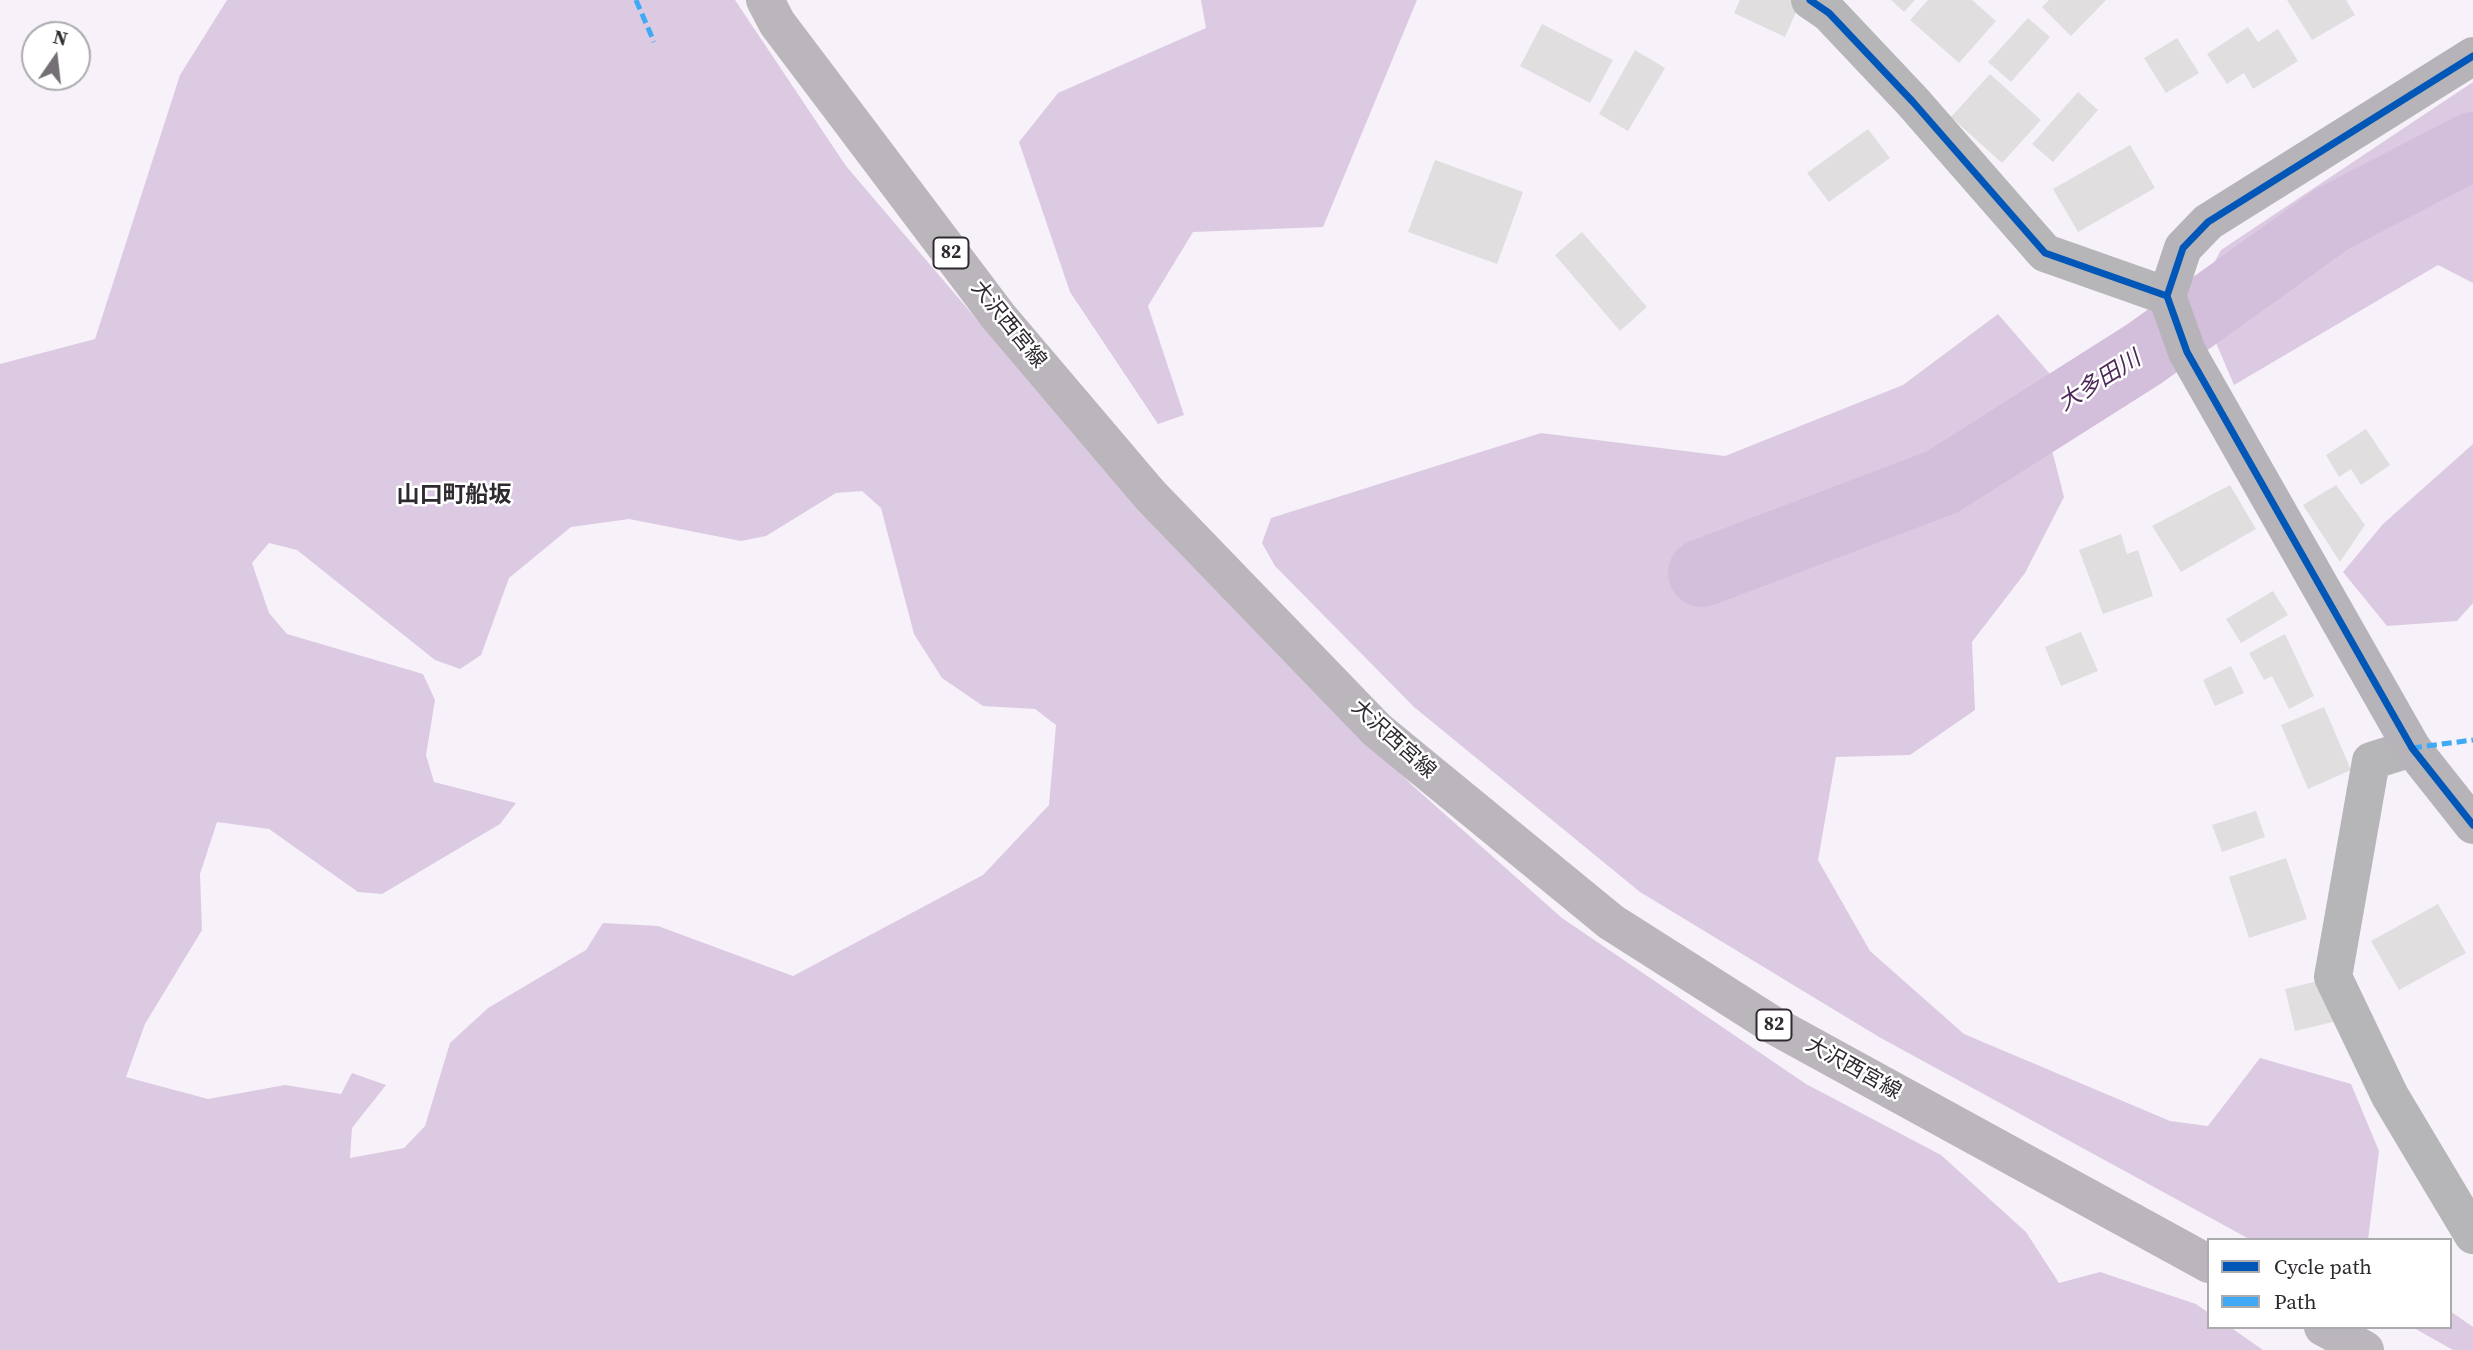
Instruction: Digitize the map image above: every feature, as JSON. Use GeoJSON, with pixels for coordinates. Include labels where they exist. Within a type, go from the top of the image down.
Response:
{"type":"FeatureCollection","features":[{"type":"Feature","properties":{"kind":"main road","name":"大沢西宮線"},"geometry":{"type":"LineString","coordinates":[[765,0],[778,23],[998,316],[1150,495],[1377,730],[1611,922],[1773,1025],[2207,1263]]}},
{"type":"Feature","properties":{"kind":"main road"},"geometry":{"type":"LineString","coordinates":[[2327,1329],[2365,1350]]}},
{"type":"Feature","properties":{"kind":"street"},"geometry":{"type":"LineString","coordinates":[[1810,0],[1829,13],[1913,102],[2045,253],[2167,296]]}},
{"type":"Feature","properties":{"kind":"street"},"geometry":{"type":"LineString","coordinates":[[2473,55],[2208,222],[2183,248],[2167,296],[2187,352],[2412,748],[2473,825]]}},
{"type":"Feature","properties":{"kind":"street"},"geometry":{"type":"LineString","coordinates":[[2412,748],[2371,761],[2333,977],[2390,1096],[2473,1235]]}},
{"type":"Feature","properties":{"kind":"shaded area"},"geometry":{"type":"Polygon","coordinates":[[[227,0],[735,0],[846,166],[1134,504],[1413,786],[1562,918],[1806,1084],[1941,1155],[2026,1232],[2059,1283],[2100,1272],[2196,1304],[2207,1312],[2207,1329],[2233,1329],[2263,1350],[0,1350],[0,364],[95,339],[180,75],[227,0]],[[862,491],[836,493],[766,536],[741,541],[629,519],[571,527],[509,578],[481,655],[460,669],[435,660],[297,550],[269,543],[252,563],[269,613],[287,634],[423,674],[435,700],[426,755],[434,782],[516,803],[500,824],[382,894],[358,892],[269,829],[217,822],[200,874],[202,930],[145,1024],[126,1077],[208,1099],[285,1085],[341,1094],[352,1073],[386,1085],[352,1128],[350,1158],[404,1148],[425,1126],[450,1043],[488,1008],[586,950],[603,923],[658,926],[793,976],[983,875],[1049,805],[1056,725],[1035,709],[983,706],[942,678],[914,634],[881,508],[862,491]]]}},
{"type":"Feature","properties":{"kind":"shaded area"},"geometry":{"type":"Polygon","coordinates":[[[1201,0],[1417,0],[1323,227],[1193,232],[1148,306],[1184,415],[1158,424],[1070,292],[1019,142],[1058,93],[1206,28],[1201,0]]]}},
{"type":"Feature","properties":{"kind":"shaded area"},"geometry":{"type":"Polygon","coordinates":[[[2473,82],[2473,283],[2438,265],[2234,385],[2196,296],[2221,250],[2473,82]]]}},
{"type":"Feature","properties":{"kind":"shaded area"},"geometry":{"type":"Polygon","coordinates":[[[1998,314],[2056,381],[2052,450],[2064,497],[2025,573],[1972,642],[1975,710],[1910,755],[1836,757],[1818,860],[1870,951],[1964,1034],[2170,1121],[2208,1126],[2260,1058],[2351,1084],[2379,1151],[2368,1238],[2247,1238],[1879,1037],[1640,892],[1414,707],[1275,566],[1262,543],[1271,518],[1541,433],[1725,456],[1903,385],[1998,314]]]}},
{"type":"Feature","properties":{"kind":"shaded area"},"geometry":{"type":"Polygon","coordinates":[[[2473,444],[2473,603],[2457,621],[2387,626],[2343,572],[2383,524],[2473,444]]]}},
{"type":"Feature","properties":{"kind":"shaded area"},"geometry":{"type":"Polygon","coordinates":[[[2452,1312],[2473,1327],[2473,1350],[2453,1350],[2416,1329],[2452,1329],[2452,1312]]]}},
{"type":"Feature","properties":{"kind":"building"},"geometry":{"type":"Polygon","coordinates":[[[1740,0],[1793,0],[1800,3],[1785,37],[1734,13],[1740,0]]]}},
{"type":"Feature","properties":{"kind":"building"},"geometry":{"type":"Polygon","coordinates":[[[1891,0],[1915,0],[1904,12],[1891,0]]]}},
{"type":"Feature","properties":{"kind":"building"},"geometry":{"type":"Polygon","coordinates":[[[1928,0],[1972,0],[1996,21],[1959,63],[1910,20],[1928,0]]]}},
{"type":"Feature","properties":{"kind":"building"},"geometry":{"type":"Polygon","coordinates":[[[2049,0],[2106,0],[2071,36],[2042,7],[2049,0]]]}},
{"type":"Feature","properties":{"kind":"building"},"geometry":{"type":"Polygon","coordinates":[[[2287,0],[2346,0],[2355,15],[2312,40],[2287,0]]]}},
{"type":"Feature","properties":{"kind":"building"},"geometry":{"type":"Polygon","coordinates":[[[2028,18],[2050,37],[2011,82],[1988,62],[2028,18]]]}},
{"type":"Feature","properties":{"kind":"building"},"geometry":{"type":"Polygon","coordinates":[[[1542,24],[1613,60],[1590,103],[1520,66],[1542,24]]]}},
{"type":"Feature","properties":{"kind":"building"},"geometry":{"type":"Polygon","coordinates":[[[2248,27],[2258,42],[2278,29],[2298,61],[2253,89],[2244,73],[2227,84],[2207,54],[2248,27]]]}},
{"type":"Feature","properties":{"kind":"building"},"geometry":{"type":"Polygon","coordinates":[[[2177,38],[2199,73],[2166,93],[2144,58],[2177,38]]]}},
{"type":"Feature","properties":{"kind":"building"},"geometry":{"type":"Polygon","coordinates":[[[1635,50],[1665,68],[1628,131],[1599,114],[1635,50]]]}},
{"type":"Feature","properties":{"kind":"building"},"geometry":{"type":"Polygon","coordinates":[[[1990,74],[2041,120],[2002,163],[1951,117],[1990,74]]]}},
{"type":"Feature","properties":{"kind":"building"},"geometry":{"type":"Polygon","coordinates":[[[2078,92],[2098,110],[2053,162],[2032,144],[2078,92]]]}},
{"type":"Feature","properties":{"kind":"building"},"geometry":{"type":"Polygon","coordinates":[[[1868,129],[1890,158],[1829,202],[1807,173],[1868,129]]]}},
{"type":"Feature","properties":{"kind":"building"},"geometry":{"type":"Polygon","coordinates":[[[2130,145],[2155,188],[2078,232],[2053,189],[2130,145]]]}},
{"type":"Feature","properties":{"kind":"building"},"geometry":{"type":"Polygon","coordinates":[[[1435,160],[1523,192],[1497,264],[1408,232],[1435,160]]]}},
{"type":"Feature","properties":{"kind":"building"},"geometry":{"type":"Polygon","coordinates":[[[1582,232],[1647,307],[1620,331],[1555,255],[1582,232]]]}},
{"type":"Feature","properties":{"kind":"building"},"geometry":{"type":"Polygon","coordinates":[[[2366,429],[2390,465],[2361,485],[2351,469],[2339,477],[2326,455],[2366,429]]]}},
{"type":"Feature","properties":{"kind":"building"},"geometry":{"type":"Polygon","coordinates":[[[2230,485],[2256,529],[2181,572],[2152,526],[2230,485]]]}},
{"type":"Feature","properties":{"kind":"building"},"geometry":{"type":"Polygon","coordinates":[[[2336,485],[2365,525],[2340,562],[2303,505],[2336,485]]]}},
{"type":"Feature","properties":{"kind":"building"},"geometry":{"type":"Polygon","coordinates":[[[2121,534],[2127,554],[2138,550],[2153,596],[2103,614],[2079,550],[2121,534]]]}},
{"type":"Feature","properties":{"kind":"building"},"geometry":{"type":"Polygon","coordinates":[[[2273,591],[2288,615],[2241,643],[2226,619],[2273,591]]]}},
{"type":"Feature","properties":{"kind":"building"},"geometry":{"type":"Polygon","coordinates":[[[2081,632],[2098,671],[2061,686],[2045,647],[2081,632]]]}},
{"type":"Feature","properties":{"kind":"building"},"geometry":{"type":"Polygon","coordinates":[[[2285,634],[2314,696],[2289,709],[2272,676],[2264,680],[2249,653],[2285,634]]]}},
{"type":"Feature","properties":{"kind":"building"},"geometry":{"type":"Polygon","coordinates":[[[2231,666],[2244,693],[2215,706],[2203,680],[2231,666]]]}},
{"type":"Feature","properties":{"kind":"building"},"geometry":{"type":"Polygon","coordinates":[[[2324,707],[2351,770],[2308,789],[2281,725],[2324,707]]]}},
{"type":"Feature","properties":{"kind":"building"},"geometry":{"type":"Polygon","coordinates":[[[2256,811],[2265,837],[2222,852],[2212,825],[2256,811]]]}},
{"type":"Feature","properties":{"kind":"building"},"geometry":{"type":"Polygon","coordinates":[[[2286,858],[2307,919],[2249,938],[2229,877],[2286,858]]]}},
{"type":"Feature","properties":{"kind":"building"},"geometry":{"type":"Polygon","coordinates":[[[2438,904],[2466,953],[2399,990],[2371,941],[2438,904]]]}},
{"type":"Feature","properties":{"kind":"building"},"geometry":{"type":"Polygon","coordinates":[[[2322,980],[2333,1022],[2295,1031],[2285,989],[2322,980]]]}},
{"type":"Feature","properties":{"kind":"waterway","name":"大多田川"},"geometry":{"type":"LineString","coordinates":[[1702,573],[1942,482],[2144,354],[2332,219],[2473,146]]}},
{"type":"Feature","properties":{"kind":"marked path"},"geometry":{"type":"LineString","coordinates":[[636,0],[654,42]]}},
{"type":"Feature","properties":{"kind":"marked path"},"geometry":{"type":"LineString","coordinates":[[2412,748],[2473,740]]}},
{"type":"Feature","properties":{"kind":"cycle path"},"geometry":{"type":"LineString","coordinates":[[1810,0],[1829,13],[1913,102],[2045,253],[2167,296]]}},
{"type":"Feature","properties":{"kind":"cycle path"},"geometry":{"type":"LineString","coordinates":[[2473,56],[2208,222],[2183,248],[2167,296],[2187,352],[2412,748],[2473,825]]}},
{"type":"Feature","properties":{"kind":"district","name":"山口町船坂"},"geometry":{"type":"Point","coordinates":[454,496]}}]}
